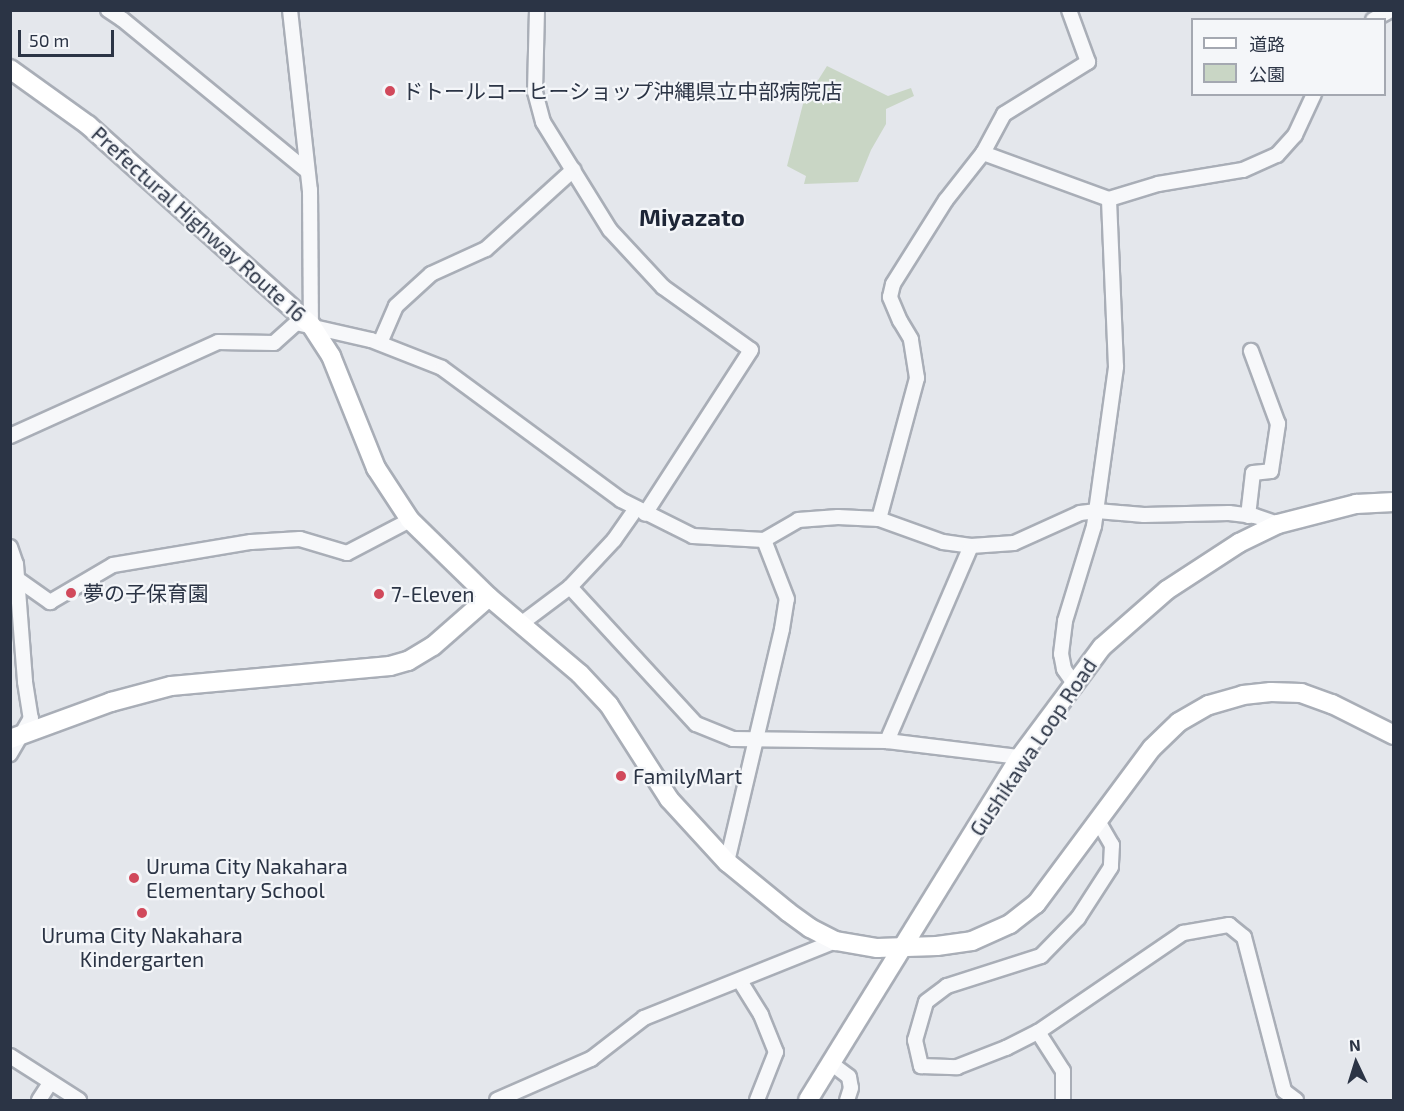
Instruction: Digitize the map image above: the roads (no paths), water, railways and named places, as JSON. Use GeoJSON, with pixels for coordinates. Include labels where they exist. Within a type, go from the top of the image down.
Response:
{"type":"FeatureCollection","features":[{"type":"Feature","properties":{"kind":"main road","name":"Prefectural Highway Route 16"},"geometry":{"type":"LineString","coordinates":[[10,69],[88,125],[311,325],[331,356],[376,468],[410,520],[489,597],[580,674],[609,705],[669,799],[727,862],[810,928],[836,941],[857,946],[902,948],[972,941],[1026,914],[1152,748],[1179,722],[1209,705],[1243,695],[1271,692],[1300,693],[1332,704],[1394,735]]}},
{"type":"Feature","properties":{"kind":"main road","name":"Gushikawa Loop Road"},"geometry":{"type":"LineString","coordinates":[[808,1101],[1020,757],[1073,682],[1102,647],[1167,590],[1239,543],[1278,524],[1356,504],[1394,502]]}},
{"type":"Feature","properties":{"kind":"main road"},"geometry":{"type":"LineString","coordinates":[[15,737],[111,702],[171,686],[390,666],[408,661],[433,646],[489,597]]}},
{"type":"Feature","properties":{"kind":"street"},"geometry":{"type":"LineString","coordinates":[[108,10],[122,19],[307,171]]}},
{"type":"Feature","properties":{"kind":"street"},"geometry":{"type":"LineString","coordinates":[[290,10],[310,190],[311,325]]}},
{"type":"Feature","properties":{"kind":"street"},"geometry":{"type":"LineString","coordinates":[[522,623],[570,587],[641,511],[751,350],[663,287],[610,230],[543,122],[535,92],[537,10]]}},
{"type":"Feature","properties":{"kind":"street"},"geometry":{"type":"LineString","coordinates":[[879,519],[917,378],[911,339],[890,297],[893,284],[946,200],[983,153],[1004,114],[1088,62],[1069,10]]}},
{"type":"Feature","properties":{"kind":"street"},"geometry":{"type":"LineString","coordinates":[[1377,18],[1391,10]]}},
{"type":"Feature","properties":{"kind":"street"},"geometry":{"type":"LineString","coordinates":[[983,153],[1109,199],[1158,184],[1243,170],[1276,155],[1295,135],[1313,96]]}},
{"type":"Feature","properties":{"kind":"street"},"geometry":{"type":"LineString","coordinates":[[380,343],[396,306],[431,274],[486,249],[573,170]]}},
{"type":"Feature","properties":{"kind":"street"},"geometry":{"type":"LineString","coordinates":[[1073,682],[1065,669],[1061,654],[1065,621],[1097,511],[1116,367],[1109,199]]}},
{"type":"Feature","properties":{"kind":"street"},"geometry":{"type":"LineString","coordinates":[[10,436],[218,342],[274,343],[296,323],[380,343],[442,368],[641,511],[693,536],[764,540],[798,520],[838,517],[879,519],[943,542],[971,546],[1014,543],[1080,513],[1097,511],[1248,516],[1278,524]]}},
{"type":"Feature","properties":{"kind":"street"},"geometry":{"type":"LineString","coordinates":[[1248,516],[1253,473],[1271,471],[1278,424],[1251,351]]}},
{"type":"Feature","properties":{"kind":"street"},"geometry":{"type":"LineString","coordinates":[[13,577],[50,602],[113,565],[251,542],[300,538],[347,553],[410,520]]}},
{"type":"Feature","properties":{"kind":"street"},"geometry":{"type":"LineString","coordinates":[[727,862],[757,739],[787,599],[764,540]]}},
{"type":"Feature","properties":{"kind":"street"},"geometry":{"type":"LineString","coordinates":[[887,741],[971,546]]}},
{"type":"Feature","properties":{"kind":"street"},"geometry":{"type":"LineString","coordinates":[[10,547],[16,564],[13,577],[31,718],[15,737],[10,754]]}},
{"type":"Feature","properties":{"kind":"street"},"geometry":{"type":"LineString","coordinates":[[570,587],[696,724],[733,739],[887,741],[1020,757]]}},
{"type":"Feature","properties":{"kind":"street"},"geometry":{"type":"LineString","coordinates":[[10,686],[25,682]]}},
{"type":"Feature","properties":{"kind":"street"},"geometry":{"type":"LineString","coordinates":[[1098,821],[1112,844],[1111,867],[1078,918],[1041,956],[946,986],[926,1002],[915,1040],[921,1066],[957,1067],[1006,1048],[1038,1032],[1183,933],[1229,925],[1244,937],[1284,1091],[1296,1101]]}},
{"type":"Feature","properties":{"kind":"street"},"geometry":{"type":"LineString","coordinates":[[496,1101],[591,1059],[644,1018],[836,941]]}},
{"type":"Feature","properties":{"kind":"street"},"geometry":{"type":"LineString","coordinates":[[741,981],[761,1016],[776,1052],[757,1101]]}},
{"type":"Feature","properties":{"kind":"street"},"geometry":{"type":"LineString","coordinates":[[1038,1032],[1063,1071],[1064,1101]]}},
{"type":"Feature","properties":{"kind":"street"},"geometry":{"type":"LineString","coordinates":[[10,1056],[80,1101]]}},
{"type":"Feature","properties":{"kind":"street"},"geometry":{"type":"LineString","coordinates":[[832,1064],[849,1077],[851,1088],[847,1101]]}},
{"type":"Feature","properties":{"kind":"street"},"geometry":{"type":"LineString","coordinates":[[39,1101],[50,1083]]}},
{"type":"Feature","properties":{"kind":"place","name":"ドトールコーヒーショップ沖縄県立中部病院店"},"geometry":{"type":"Point","coordinates":[390,91]}},
{"type":"Feature","properties":{"kind":"place","name":"夢の子保育園"},"geometry":{"type":"Point","coordinates":[71,593]}},
{"type":"Feature","properties":{"kind":"place","name":"7-Eleven"},"geometry":{"type":"Point","coordinates":[379,594]}},
{"type":"Feature","properties":{"kind":"place","name":"FamilyMart"},"geometry":{"type":"Point","coordinates":[621,776]}},
{"type":"Feature","properties":{"kind":"place","name":"Uruma City Nakahara Elementary School"},"geometry":{"type":"Point","coordinates":[134,878]}},
{"type":"Feature","properties":{"kind":"place","name":"Uruma City Nakahara Kindergarten"},"geometry":{"type":"Point","coordinates":[142,913]}},
{"type":"Feature","properties":{"kind":"district","name":"Miyazato"},"geometry":{"type":"Point","coordinates":[692,217]}}]}
